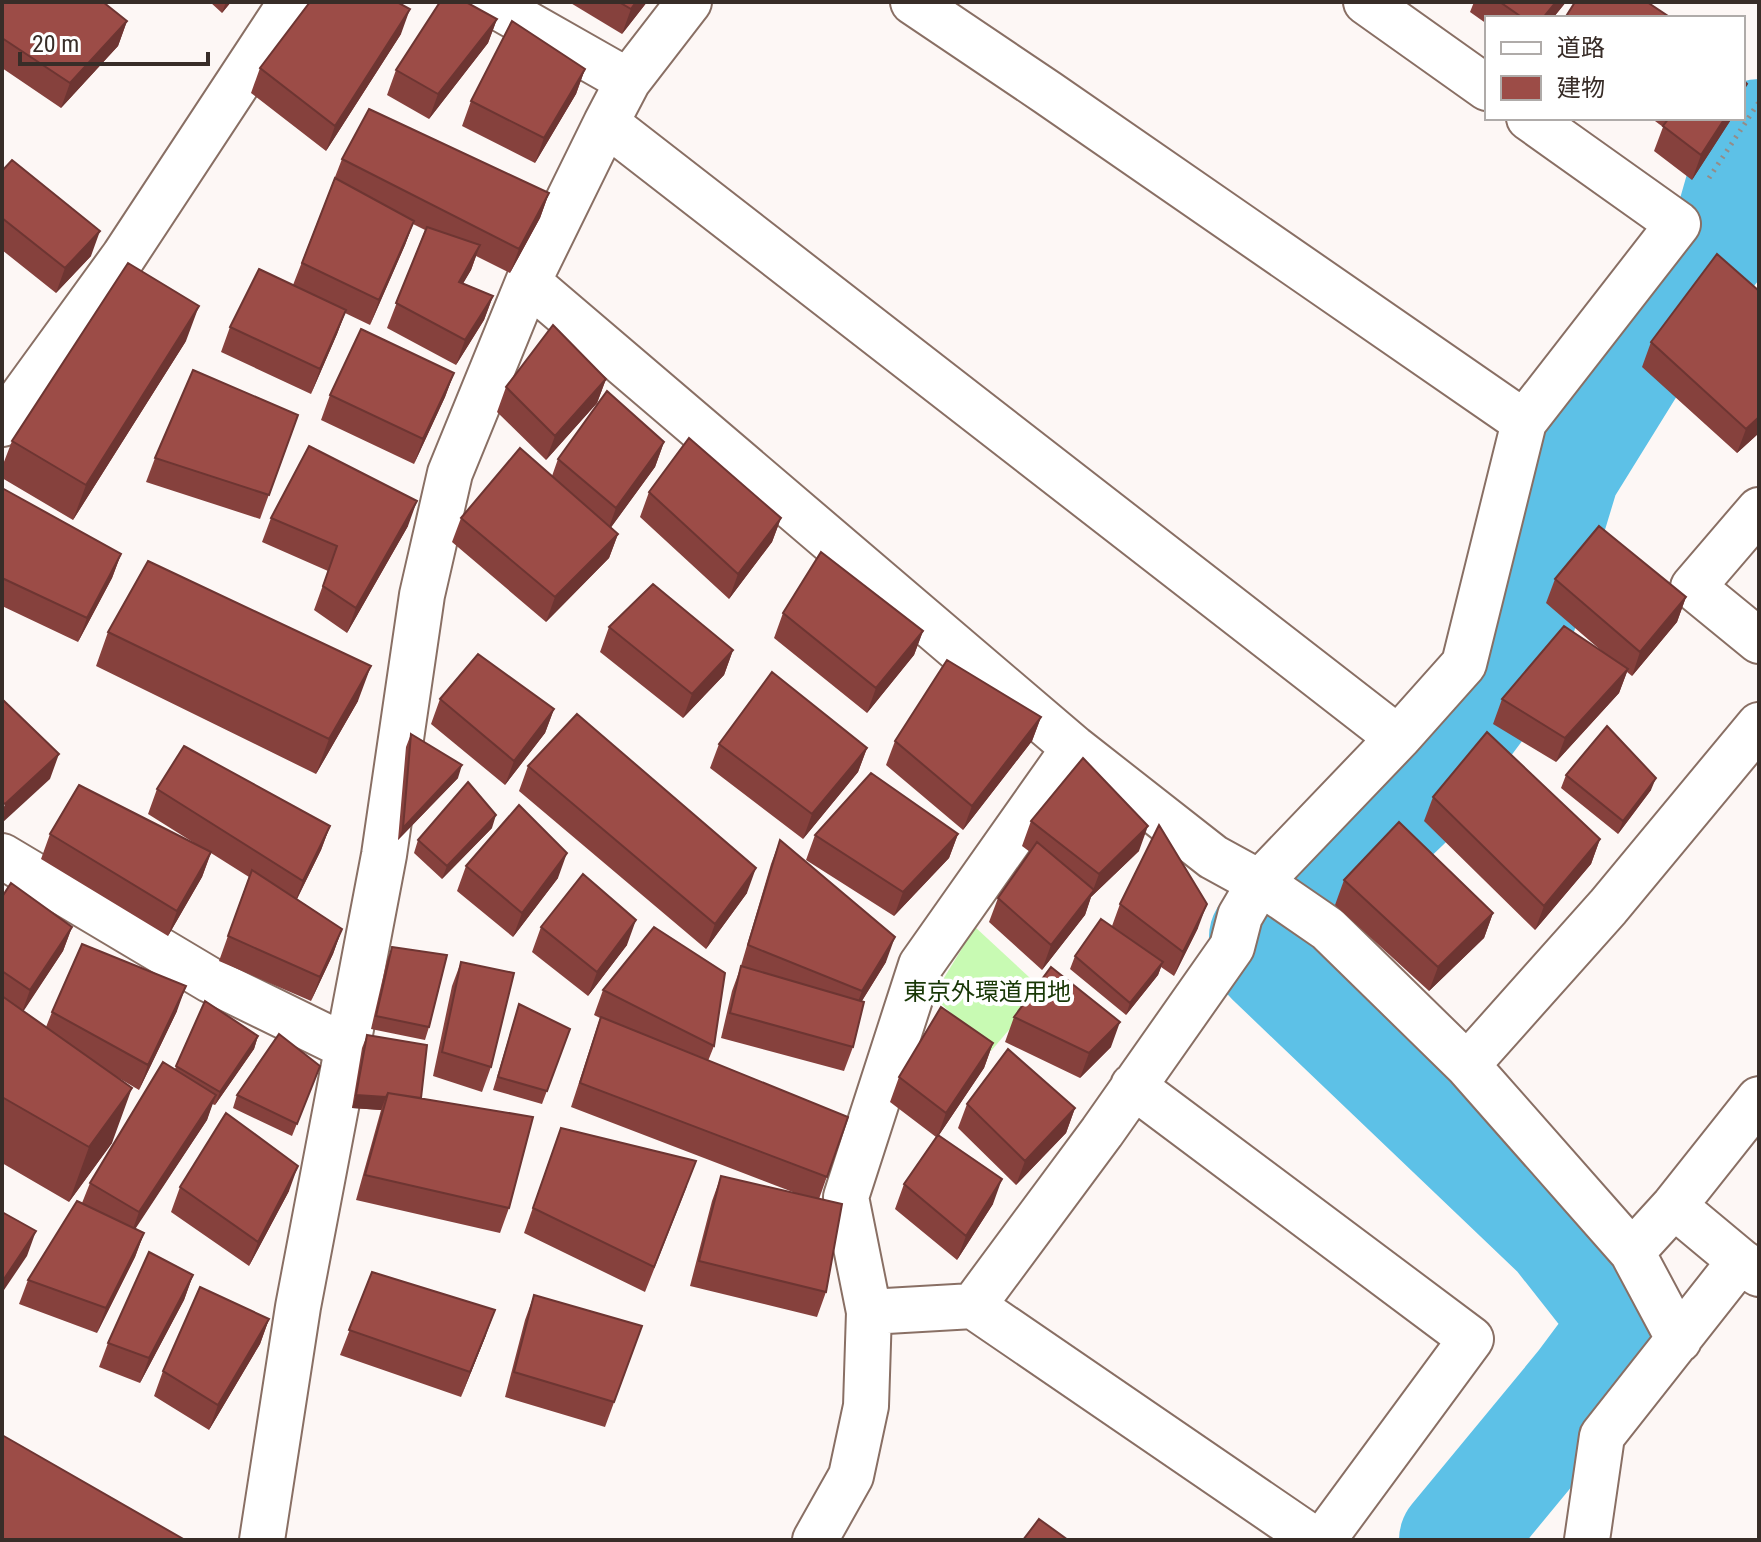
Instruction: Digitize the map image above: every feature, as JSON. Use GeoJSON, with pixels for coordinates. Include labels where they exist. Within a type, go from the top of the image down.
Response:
{"type":"FeatureCollection","features":[{"type":"Feature","properties":{"kind":"street"},"geometry":{"type":"LineString","coordinates":[[2,424],[124,256],[291,2]]}},
{"type":"Feature","properties":{"kind":"street"},"geometry":{"type":"LineString","coordinates":[[489,2],[628,81]]}},
{"type":"Feature","properties":{"kind":"street"},"geometry":{"type":"LineString","coordinates":[[262,1540],[298,1307],[384,855],[422,595],[450,473],[528,282],[606,123],[628,81],[689,2]]}},
{"type":"Feature","properties":{"kind":"street"},"geometry":{"type":"LineString","coordinates":[[913,2],[1524,422]]}},
{"type":"Feature","properties":{"kind":"street"},"geometry":{"type":"LineString","coordinates":[[1366,2],[1485,87]]}},
{"type":"Feature","properties":{"kind":"street"},"geometry":{"type":"LineString","coordinates":[[973,1306],[1232,947],[1240,916],[1262,884],[1464,664],[1524,422],[1678,224],[1532,120]]}},
{"type":"Feature","properties":{"kind":"street"},"geometry":{"type":"LineString","coordinates":[[606,123],[1398,738]]}},
{"type":"Feature","properties":{"kind":"street"},"geometry":{"type":"LineString","coordinates":[[528,282],[1074,748],[1213,857],[1262,884],[1328,929],[1467,1065],[1632,1252],[1679,1340]]}},
{"type":"Feature","properties":{"kind":"street"},"geometry":{"type":"LineString","coordinates":[[1759,510],[1693,587],[1759,641]]}},
{"type":"Feature","properties":{"kind":"street"},"geometry":{"type":"LineString","coordinates":[[1467,1065],[1608,907],[1759,725]]}},
{"type":"Feature","properties":{"kind":"street"},"geometry":{"type":"LineString","coordinates":[[815,1540],[851,1476],[866,1406],[869,1312],[846,1197],[921,965],[1074,748]]}},
{"type":"Feature","properties":{"kind":"street"},"geometry":{"type":"LineString","coordinates":[[4,862],[210,980],[349,1048]]}},
{"type":"Feature","properties":{"kind":"street"},"geometry":{"type":"LineString","coordinates":[[1133,1086],[1471,1339],[1323,1540]]}},
{"type":"Feature","properties":{"kind":"street"},"geometry":{"type":"LineString","coordinates":[[1632,1252],[1674,1206],[1759,1099]]}},
{"type":"Feature","properties":{"kind":"street"},"geometry":{"type":"LineString","coordinates":[[1587,1540],[1602,1436],[1679,1340],[1750,1268],[1674,1206]]}},
{"type":"Feature","properties":{"kind":"street"},"geometry":{"type":"LineString","coordinates":[[869,1312],[973,1306],[1315,1540]]}},
{"type":"Feature","properties":{"kind":"path"},"geometry":{"type":"LineString","coordinates":[[1678,224],[1759,102]]}},
{"type":"Feature","properties":{"kind":"green space","name":"東京外環道用地"},"geometry":{"type":"Polygon","coordinates":[[[975,927],[1043,990],[991,1051],[933,996],[975,927]]]}},
{"type":"Feature","properties":{"kind":"building"},"geometry":{"type":"Polygon","coordinates":[[[2,2],[103,2],[127,21],[70,83],[2,38],[2,2]]]}},
{"type":"Feature","properties":{"kind":"building"},"geometry":{"type":"Polygon","coordinates":[[[310,2],[397,2],[410,9],[335,126],[260,68],[310,2]]]}},
{"type":"Feature","properties":{"kind":"building"},"geometry":{"type":"Polygon","coordinates":[[[440,2],[466,2],[497,19],[438,94],[396,70],[440,2]]]}},
{"type":"Feature","properties":{"kind":"building"},"geometry":{"type":"Polygon","coordinates":[[[619,2],[636,2],[631,9],[619,2]]]}},
{"type":"Feature","properties":{"kind":"building"},"geometry":{"type":"Polygon","coordinates":[[[1500,2],[1556,2],[1545,16],[1520,16],[1500,2]]]}},
{"type":"Feature","properties":{"kind":"building"},"geometry":{"type":"Polygon","coordinates":[[[1575,2],[1647,2],[1668,16],[1566,16],[1575,2]]]}},
{"type":"Feature","properties":{"kind":"building"},"geometry":{"type":"Polygon","coordinates":[[[512,21],[585,69],[544,138],[471,101],[512,21]]]}},
{"type":"Feature","properties":{"kind":"building"},"geometry":{"type":"Polygon","coordinates":[[[369,109],[549,193],[519,249],[342,159],[369,109]]]}},
{"type":"Feature","properties":{"kind":"building"},"geometry":{"type":"Polygon","coordinates":[[[1668,120],[1724,120],[1701,155],[1663,126],[1668,120]]]}},
{"type":"Feature","properties":{"kind":"building"},"geometry":{"type":"Polygon","coordinates":[[[12,160],[100,231],[65,268],[2,218],[2,171],[12,160]]]}},
{"type":"Feature","properties":{"kind":"building"},"geometry":{"type":"Polygon","coordinates":[[[335,178],[414,221],[379,300],[302,263],[335,178]]]}},
{"type":"Feature","properties":{"kind":"building"},"geometry":{"type":"Polygon","coordinates":[[[427,227],[480,245],[459,282],[493,296],[465,340],[396,303],[427,227]]]}},
{"type":"Feature","properties":{"kind":"building"},"geometry":{"type":"Polygon","coordinates":[[[1717,254],[1759,291],[1759,417],[1746,429],[1651,342],[1717,254]]]}},
{"type":"Feature","properties":{"kind":"building"},"geometry":{"type":"Polygon","coordinates":[[[128,263],[199,306],[86,485],[12,441],[128,263]]]}},
{"type":"Feature","properties":{"kind":"building"},"geometry":{"type":"Polygon","coordinates":[[[259,269],[346,310],[320,369],[230,327],[259,269]]]}},
{"type":"Feature","properties":{"kind":"building"},"geometry":{"type":"Polygon","coordinates":[[[553,325],[606,379],[555,436],[506,387],[553,325]]]}},
{"type":"Feature","properties":{"kind":"building"},"geometry":{"type":"Polygon","coordinates":[[[361,329],[454,373],[423,439],[330,395],[361,329]]]}},
{"type":"Feature","properties":{"kind":"building"},"geometry":{"type":"Polygon","coordinates":[[[193,370],[298,415],[269,495],[155,458],[193,370]]]}},
{"type":"Feature","properties":{"kind":"building"},"geometry":{"type":"Polygon","coordinates":[[[607,391],[664,442],[616,508],[558,459],[607,391]]]}},
{"type":"Feature","properties":{"kind":"building"},"geometry":{"type":"Polygon","coordinates":[[[689,438],[781,518],[738,574],[649,492],[689,438]]]}},
{"type":"Feature","properties":{"kind":"building"},"geometry":{"type":"Polygon","coordinates":[[[309,446],[417,501],[356,608],[323,586],[337,546],[271,518],[309,446]]]}},
{"type":"Feature","properties":{"kind":"building"},"geometry":{"type":"Polygon","coordinates":[[[520,448],[618,534],[555,597],[461,518],[520,448]]]}},
{"type":"Feature","properties":{"kind":"building"},"geometry":{"type":"Polygon","coordinates":[[[2,488],[121,554],[87,618],[2,578],[2,488]]]}},
{"type":"Feature","properties":{"kind":"building"},"geometry":{"type":"Polygon","coordinates":[[[1599,526],[1686,597],[1640,652],[1555,579],[1599,526]]]}},
{"type":"Feature","properties":{"kind":"building"},"geometry":{"type":"Polygon","coordinates":[[[821,552],[923,631],[876,688],[783,613],[821,552]]]}},
{"type":"Feature","properties":{"kind":"building"},"geometry":{"type":"Polygon","coordinates":[[[148,561],[371,666],[329,739],[108,632],[148,561]]]}},
{"type":"Feature","properties":{"kind":"building"},"geometry":{"type":"Polygon","coordinates":[[[653,584],[733,650],[692,694],[609,627],[653,584]]]}},
{"type":"Feature","properties":{"kind":"building"},"geometry":{"type":"Polygon","coordinates":[[[1564,626],[1628,669],[1565,738],[1502,699],[1564,626]]]}},
{"type":"Feature","properties":{"kind":"building"},"geometry":{"type":"Polygon","coordinates":[[[478,654],[554,709],[514,761],[440,699],[478,654]]]}},
{"type":"Feature","properties":{"kind":"building"},"geometry":{"type":"Polygon","coordinates":[[[947,660],[1041,717],[972,806],[895,741],[947,660]]]}},
{"type":"Feature","properties":{"kind":"building"},"geometry":{"type":"Polygon","coordinates":[[[772,672],[867,748],[812,814],[719,744],[772,672]]]}},
{"type":"Feature","properties":{"kind":"building"},"geometry":{"type":"Polygon","coordinates":[[[2,699],[59,754],[5,804],[2,802],[2,699]]]}},
{"type":"Feature","properties":{"kind":"building"},"geometry":{"type":"Polygon","coordinates":[[[577,714],[756,868],[715,924],[528,766],[577,714]]]}},
{"type":"Feature","properties":{"kind":"building"},"geometry":{"type":"Polygon","coordinates":[[[1607,726],[1656,778],[1623,821],[1566,775],[1607,726]]]}},
{"type":"Feature","properties":{"kind":"building"},"geometry":{"type":"Polygon","coordinates":[[[1487,732],[1600,839],[1544,906],[1433,797],[1487,732]]]}},
{"type":"Feature","properties":{"kind":"building"},"geometry":{"type":"Polygon","coordinates":[[[411,734],[462,765],[403,828],[411,734]]]}},
{"type":"Feature","properties":{"kind":"building"},"geometry":{"type":"Polygon","coordinates":[[[184,746],[330,826],[303,881],[157,789],[184,746]]]}},
{"type":"Feature","properties":{"kind":"building"},"geometry":{"type":"Polygon","coordinates":[[[1083,758],[1148,826],[1099,874],[1031,821],[1083,758]]]}},
{"type":"Feature","properties":{"kind":"building"},"geometry":{"type":"Polygon","coordinates":[[[871,773],[958,834],[903,892],[815,835],[871,773]]]}},
{"type":"Feature","properties":{"kind":"building"},"geometry":{"type":"Polygon","coordinates":[[[468,782],[496,815],[447,866],[418,840],[468,782]]]}},
{"type":"Feature","properties":{"kind":"building"},"geometry":{"type":"Polygon","coordinates":[[[79,785],[211,852],[177,911],[50,834],[79,785]]]}},
{"type":"Feature","properties":{"kind":"building"},"geometry":{"type":"Polygon","coordinates":[[[519,805],[567,853],[522,913],[466,866],[519,805]]]}},
{"type":"Feature","properties":{"kind":"building"},"geometry":{"type":"Polygon","coordinates":[[[1399,822],[1493,913],[1438,967],[1344,880],[1399,822]]]}},
{"type":"Feature","properties":{"kind":"building"},"geometry":{"type":"Polygon","coordinates":[[[1159,825],[1207,904],[1183,952],[1120,904],[1159,825]]]}},
{"type":"Feature","properties":{"kind":"building"},"geometry":{"type":"Polygon","coordinates":[[[780,840],[895,937],[862,991],[748,945],[780,840]]]}},
{"type":"Feature","properties":{"kind":"building"},"geometry":{"type":"Polygon","coordinates":[[[1037,842],[1094,890],[1051,945],[998,898],[1037,842]]]}},
{"type":"Feature","properties":{"kind":"building"},"geometry":{"type":"Polygon","coordinates":[[[252,870],[342,929],[320,977],[228,936],[252,870]]]}},
{"type":"Feature","properties":{"kind":"building"},"geometry":{"type":"Polygon","coordinates":[[[583,874],[636,920],[597,972],[541,927],[583,874]]]}},
{"type":"Feature","properties":{"kind":"building"},"geometry":{"type":"Polygon","coordinates":[[[11,883],[72,927],[30,990],[2,971],[2,897],[11,883]]]}},
{"type":"Feature","properties":{"kind":"building"},"geometry":{"type":"Polygon","coordinates":[[[1101,919],[1163,962],[1130,1003],[1075,956],[1101,919]]]}},
{"type":"Feature","properties":{"kind":"building"},"geometry":{"type":"Polygon","coordinates":[[[654,927],[725,973],[714,1046],[603,990],[654,927]]]}},
{"type":"Feature","properties":{"kind":"building"},"geometry":{"type":"Polygon","coordinates":[[[82,944],[186,986],[148,1065],[52,1012],[82,944]]]}},
{"type":"Feature","properties":{"kind":"building"},"geometry":{"type":"Polygon","coordinates":[[[392,947],[447,955],[429,1027],[376,1016],[392,947]]]}},
{"type":"Feature","properties":{"kind":"building"},"geometry":{"type":"Polygon","coordinates":[[[461,962],[514,973],[491,1067],[442,1052],[461,962]]]}},
{"type":"Feature","properties":{"kind":"building"},"geometry":{"type":"Polygon","coordinates":[[[741,966],[864,1002],[853,1047],[730,1013],[741,966]]]}},
{"type":"Feature","properties":{"kind":"building"},"geometry":{"type":"Polygon","coordinates":[[[1051,967],[1120,1022],[1089,1053],[1014,1017],[1051,967]]]}},
{"type":"Feature","properties":{"kind":"building"},"geometry":{"type":"Polygon","coordinates":[[[2,996],[132,1088],[89,1147],[2,1097],[2,996]]]}},
{"type":"Feature","properties":{"kind":"building"},"geometry":{"type":"Polygon","coordinates":[[[205,1001],[258,1036],[220,1092],[176,1066],[205,1001]]]}},
{"type":"Feature","properties":{"kind":"building"},"geometry":{"type":"Polygon","coordinates":[[[519,1004],[570,1029],[547,1091],[498,1077],[519,1004]]]}},
{"type":"Feature","properties":{"kind":"building"},"geometry":{"type":"Polygon","coordinates":[[[941,1007],[993,1043],[946,1113],[899,1077],[941,1007]]]}},
{"type":"Feature","properties":{"kind":"building"},"geometry":{"type":"Polygon","coordinates":[[[601,1017],[848,1117],[827,1177],[580,1083],[601,1017]]]}},
{"type":"Feature","properties":{"kind":"building"},"geometry":{"type":"Polygon","coordinates":[[[279,1034],[320,1066],[297,1124],[237,1095],[279,1034]]]}},
{"type":"Feature","properties":{"kind":"building"},"geometry":{"type":"Polygon","coordinates":[[[367,1035],[427,1045],[421,1098],[388,1093],[386,1097],[356,1095],[367,1035]]]}},
{"type":"Feature","properties":{"kind":"building"},"geometry":{"type":"Polygon","coordinates":[[[1008,1049],[1075,1108],[1025,1161],[967,1104],[1008,1049]]]}},
{"type":"Feature","properties":{"kind":"building"},"geometry":{"type":"Polygon","coordinates":[[[163,1062],[216,1095],[139,1212],[90,1183],[163,1062]]]}},
{"type":"Feature","properties":{"kind":"building"},"geometry":{"type":"Polygon","coordinates":[[[388,1093],[533,1117],[509,1208],[365,1175],[388,1093]]]}},
{"type":"Feature","properties":{"kind":"building"},"geometry":{"type":"Polygon","coordinates":[[[226,1113],[298,1166],[258,1242],[180,1187],[226,1113]]]}},
{"type":"Feature","properties":{"kind":"building"},"geometry":{"type":"Polygon","coordinates":[[[561,1128],[696,1161],[654,1267],[533,1208],[561,1128]]]}},
{"type":"Feature","properties":{"kind":"building"},"geometry":{"type":"Polygon","coordinates":[[[938,1135],[1002,1179],[966,1236],[904,1184],[938,1135]]]}},
{"type":"Feature","properties":{"kind":"building"},"geometry":{"type":"Polygon","coordinates":[[[721,1176],[842,1204],[826,1292],[699,1261],[721,1176]]]}},
{"type":"Feature","properties":{"kind":"building"},"geometry":{"type":"Polygon","coordinates":[[[77,1201],[144,1233],[106,1308],[28,1280],[77,1201]]]}},
{"type":"Feature","properties":{"kind":"building"},"geometry":{"type":"Polygon","coordinates":[[[2,1212],[36,1231],[2,1282],[2,1212]]]}},
{"type":"Feature","properties":{"kind":"building"},"geometry":{"type":"Polygon","coordinates":[[[149,1252],[193,1275],[149,1358],[108,1343],[149,1252]]]}},
{"type":"Feature","properties":{"kind":"building"},"geometry":{"type":"Polygon","coordinates":[[[372,1272],[495,1310],[470,1372],[349,1330],[372,1272]]]}},
{"type":"Feature","properties":{"kind":"building"},"geometry":{"type":"Polygon","coordinates":[[[200,1287],[269,1319],[218,1405],[163,1371],[200,1287]]]}},
{"type":"Feature","properties":{"kind":"building"},"geometry":{"type":"Polygon","coordinates":[[[534,1295],[642,1326],[614,1402],[514,1372],[534,1295]]]}},
{"type":"Feature","properties":{"kind":"building"},"geometry":{"type":"Polygon","coordinates":[[[2,1435],[185,1540],[2,1540],[2,1435]]]}},
{"type":"Feature","properties":{"kind":"building"},"geometry":{"type":"Polygon","coordinates":[[[1039,1519],[1068,1540],[1023,1540],[1039,1519]]]}},
{"type":"Feature","properties":{"kind":"waterway"},"geometry":{"type":"LineString","coordinates":[[1455,1540],[1582,1386],[1629,1323],[1559,1234],[1271,959],[1265,937],[1405,804],[1503,673],[1564,472],[1660,317],[1731,224],[1759,135]]}}]}
